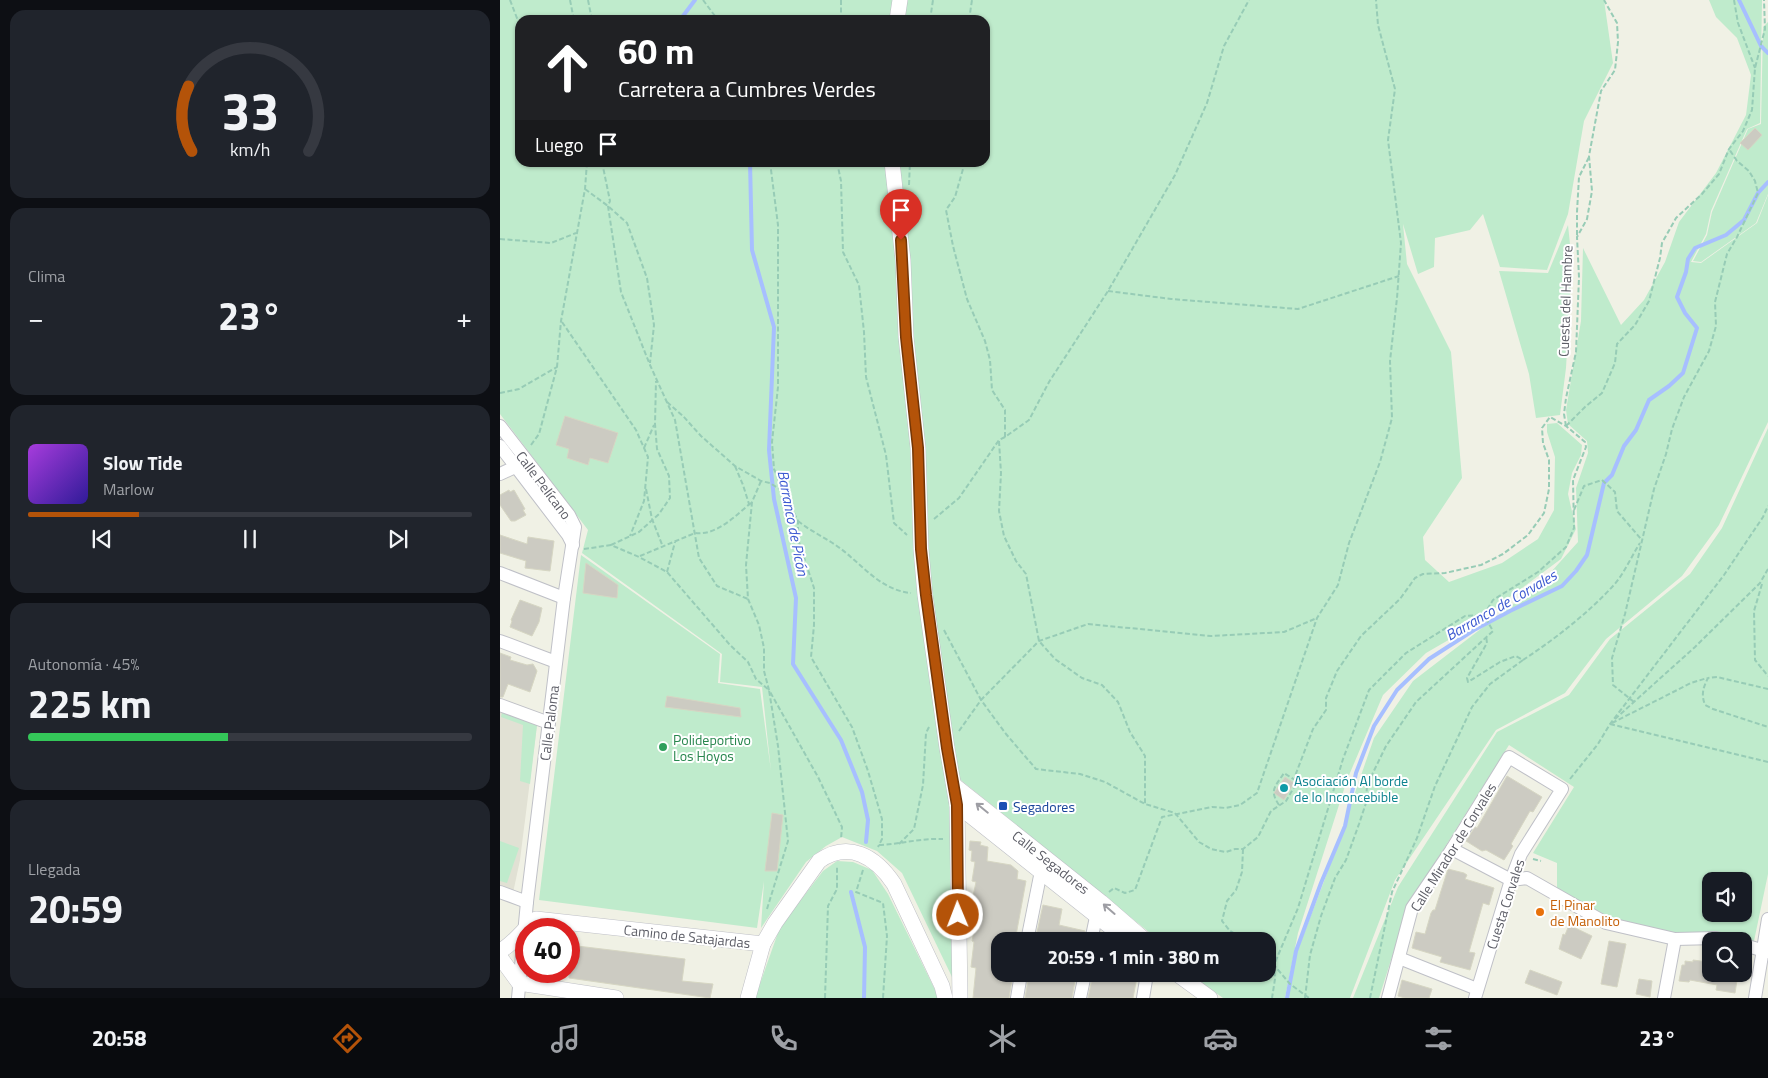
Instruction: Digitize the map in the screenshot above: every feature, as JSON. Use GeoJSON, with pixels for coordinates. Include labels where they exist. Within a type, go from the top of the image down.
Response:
{"type":"FeatureCollection","features":[{"type":"Feature","properties":{"kind":"street"},"geometry":{"type":"LineString","coordinates":[[898,15],[900,0]]}},
{"type":"Feature","properties":{"kind":"street"},"geometry":{"type":"LineString","coordinates":[[839,851],[852,852],[868,864],[885,870],[894,884],[944,992],[948,990],[960,994],[957,805],[947,748],[921,549],[918,448],[906,337],[903,260],[893,167]]}},
{"type":"Feature","properties":{"kind":"street","name":"Calle Pelícano"},"geometry":{"type":"LineString","coordinates":[[500,426],[519,461]]}},
{"type":"Feature","properties":{"kind":"street","name":"Calle Pelícano"},"geometry":{"type":"LineString","coordinates":[[500,446],[519,461],[569,515],[575,527],[572,548]]}},
{"type":"Feature","properties":{"kind":"street"},"geometry":{"type":"LineString","coordinates":[[500,474],[519,461]]}},
{"type":"Feature","properties":{"kind":"street","name":"Calle Paloma"},"geometry":{"type":"LineString","coordinates":[[526,902],[572,548]]}},
{"type":"Feature","properties":{"kind":"street"},"geometry":{"type":"LineString","coordinates":[[500,572],[564,598]]}},
{"type":"Feature","properties":{"kind":"street"},"geometry":{"type":"LineString","coordinates":[[500,641],[556,662]]}},
{"type":"Feature","properties":{"kind":"street"},"geometry":{"type":"LineString","coordinates":[[500,705],[549,723]]}},
{"type":"Feature","properties":{"kind":"street","name":"Calle Mirador de Corvales"},"geometry":{"type":"LineString","coordinates":[[1388,998],[1412,908],[1452,849],[1509,756],[1562,789]]}},
{"type":"Feature","properties":{"kind":"street","name":"Calle Segadores"},"geometry":{"type":"LineString","coordinates":[[954,785],[1135,932]]}},
{"type":"Feature","properties":{"kind":"street","name":"Cuesta Corvales"},"geometry":{"type":"LineString","coordinates":[[1476,994],[1511,880],[1521,854],[1562,789]]}},
{"type":"Feature","properties":{"kind":"street","name":"Calle Segadores"},"geometry":{"type":"LineString","coordinates":[[957,805],[1116,932]]}},
{"type":"Feature","properties":{"kind":"street"},"geometry":{"type":"LineString","coordinates":[[1452,849],[1511,880],[1527,878],[1606,923],[1675,939],[1702,938]]}},
{"type":"Feature","properties":{"kind":"street","name":"Camino de Satajardas"},"geometry":{"type":"LineString","coordinates":[[580,928],[763,944],[819,861],[829,854],[839,851]]}},
{"type":"Feature","properties":{"kind":"street"},"geometry":{"type":"LineString","coordinates":[[1029,932],[1041,871]]}},
{"type":"Feature","properties":{"kind":"street"},"geometry":{"type":"LineString","coordinates":[[500,892],[526,902],[529,918]]}},
{"type":"Feature","properties":{"kind":"street"},"geometry":{"type":"LineString","coordinates":[[1093,932],[1096,917]]}},
{"type":"Feature","properties":{"kind":"street"},"geometry":{"type":"LineString","coordinates":[[1755,998],[1766,952],[1768,919]]}},
{"type":"Feature","properties":{"kind":"street"},"geometry":{"type":"LineString","coordinates":[[1664,998],[1675,939]]}},
{"type":"Feature","properties":{"kind":"street"},"geometry":{"type":"LineString","coordinates":[[500,951],[510,946],[515,940]]}},
{"type":"Feature","properties":{"kind":"street"},"geometry":{"type":"LineString","coordinates":[[748,998],[763,944]]}},
{"type":"Feature","properties":{"kind":"street"},"geometry":{"type":"LineString","coordinates":[[1752,948],[1766,952]]}},
{"type":"Feature","properties":{"kind":"street"},"geometry":{"type":"LineString","coordinates":[[500,956],[518,990],[616,998]]}},
{"type":"Feature","properties":{"kind":"street"},"geometry":{"type":"LineString","coordinates":[[1399,958],[1476,994]]}},
{"type":"Feature","properties":{"kind":"street"},"geometry":{"type":"LineString","coordinates":[[1016,998],[1019,982]]}},
{"type":"Feature","properties":{"kind":"street"},"geometry":{"type":"LineString","coordinates":[[1080,998],[1083,982]]}},
{"type":"Feature","properties":{"kind":"street"},"geometry":{"type":"LineString","coordinates":[[1143,998],[1146,982]]}},
{"type":"Feature","properties":{"kind":"street"},"geometry":{"type":"LineString","coordinates":[[1188,982],[1210,998]]}},
{"type":"Feature","properties":{"kind":"path"},"geometry":{"type":"LineString","coordinates":[[510,0],[516,15]]}},
{"type":"Feature","properties":{"kind":"path"},"geometry":{"type":"LineString","coordinates":[[570,0],[573,15]]}},
{"type":"Feature","properties":{"kind":"path"},"geometry":{"type":"LineString","coordinates":[[588,0],[591,15]]}},
{"type":"Feature","properties":{"kind":"path"},"geometry":{"type":"LineString","coordinates":[[703,0],[714,15]]}},
{"type":"Feature","properties":{"kind":"path"},"geometry":{"type":"LineString","coordinates":[[841,0],[841,15]]}},
{"type":"Feature","properties":{"kind":"path"},"geometry":{"type":"LineString","coordinates":[[931,15],[933,0]]}},
{"type":"Feature","properties":{"kind":"path"},"geometry":{"type":"LineString","coordinates":[[970,15],[972,0]]}},
{"type":"Feature","properties":{"kind":"path"},"geometry":{"type":"LineString","coordinates":[[921,530],[959,498],[999,440],[1030,420],[1050,382],[1108,291],[1175,175],[1207,102],[1224,46],[1249,0]]}},
{"type":"Feature","properties":{"kind":"path"},"geometry":{"type":"LineString","coordinates":[[1100,902],[1114,888],[1125,893],[1135,890],[1162,817],[1174,813],[1240,805],[1257,793],[1317,618],[1338,585],[1349,544],[1380,462],[1392,418],[1390,361],[1401,243],[1388,140],[1395,89],[1378,25],[1376,0]]}},
{"type":"Feature","properties":{"kind":"path","name":"Cuesta del Hambre"},"geometry":{"type":"LineString","coordinates":[[1566,426],[1564,414],[1566,398],[1576,352],[1579,277],[1577,237],[1587,219],[1592,191],[1589,156],[1601,91],[1615,70],[1618,42],[1618,23],[1604,0]]}},
{"type":"Feature","properties":{"kind":"path"},"geometry":{"type":"LineString","coordinates":[[1734,0],[1738,23],[1755,68]]}},
{"type":"Feature","properties":{"kind":"path"},"geometry":{"type":"LineString","coordinates":[[1566,426],[1602,392],[1615,363],[1617,344],[1635,325],[1649,301],[1662,243],[1676,218],[1702,194],[1719,174],[1729,149],[1743,131],[1752,110],[1755,68],[1765,29],[1764,0]]}},
{"type":"Feature","properties":{"kind":"path"},"geometry":{"type":"LineString","coordinates":[[1634,702],[1613,685],[1612,658],[1625,614],[1654,489],[1672,429],[1684,397],[1710,351],[1716,326],[1715,302],[1727,254],[1758,193],[1755,181],[1749,171],[1737,161],[1729,149]]}},
{"type":"Feature","properties":{"kind":"path"},"geometry":{"type":"LineString","coordinates":[[1577,237],[1576,212],[1579,177],[1589,156]]}},
{"type":"Feature","properties":{"kind":"path"},"geometry":{"type":"LineString","coordinates":[[519,461],[539,434],[557,367],[562,322],[585,189],[587,167]]}},
{"type":"Feature","properties":{"kind":"path"},"geometry":{"type":"LineString","coordinates":[[603,167],[610,201],[608,206],[621,292],[650,365],[675,420],[699,558],[717,586],[748,599]]}},
{"type":"Feature","properties":{"kind":"path"},"geometry":{"type":"LineString","coordinates":[[771,167],[778,224],[778,387],[772,442],[774,469],[798,521],[798,538],[814,588],[814,625],[811,657],[852,727],[868,771],[882,819],[882,839],[868,864],[856,892],[883,903],[887,936],[882,998]]}},
{"type":"Feature","properties":{"kind":"path"},"geometry":{"type":"LineString","coordinates":[[838,167],[841,181],[843,252],[859,286],[866,377],[886,455],[894,523],[921,549]]}},
{"type":"Feature","properties":{"kind":"path"},"geometry":{"type":"LineString","coordinates":[[964,167],[955,197],[946,210],[967,299],[985,341],[990,360],[992,390],[1005,410],[1005,437]]}},
{"type":"Feature","properties":{"kind":"path"},"geometry":{"type":"LineString","coordinates":[[585,189],[627,223],[646,278],[654,325],[650,365]]}},
{"type":"Feature","properties":{"kind":"path"},"geometry":{"type":"LineString","coordinates":[[500,239],[552,243],[577,233]]}},
{"type":"Feature","properties":{"kind":"path"},"geometry":{"type":"LineString","coordinates":[[1108,291],[1171,299],[1298,309],[1399,276]]}},
{"type":"Feature","properties":{"kind":"path"},"geometry":{"type":"LineString","coordinates":[[562,322],[636,430],[648,457],[644,501],[630,536]]}},
{"type":"Feature","properties":{"kind":"path"},"geometry":{"type":"LineString","coordinates":[[500,393],[520,389],[557,367]]}},
{"type":"Feature","properties":{"kind":"path"},"geometry":{"type":"LineString","coordinates":[[572,548],[611,545],[639,532],[652,520],[670,498],[669,476],[657,449],[655,424],[656,379]]}},
{"type":"Feature","properties":{"kind":"path"},"geometry":{"type":"LineString","coordinates":[[667,402],[735,466],[784,492]]}},
{"type":"Feature","properties":{"kind":"path"},"geometry":{"type":"LineString","coordinates":[[943,628],[981,700],[1006,734],[1036,768],[1080,774],[1105,782],[1145,804],[1174,813],[1199,842],[1211,850],[1226,852],[1243,849],[1258,837],[1271,811],[1286,801],[1296,784],[1295,776],[1313,729],[1326,710],[1326,698],[1337,670],[1361,636],[1400,599],[1415,578],[1422,574],[1444,573],[1481,565],[1503,554],[1528,535],[1544,513],[1549,489],[1549,460],[1543,443],[1542,428],[1550,418],[1566,426],[1585,442],[1586,448],[1573,480],[1574,528],[1566,547],[1538,572],[1494,600],[1484,615]]}},
{"type":"Feature","properties":{"kind":"path"},"geometry":{"type":"LineString","coordinates":[[644,448],[655,424]]}},
{"type":"Feature","properties":{"kind":"path"},"geometry":{"type":"LineString","coordinates":[[999,440],[1001,473],[999,511],[1004,536],[1016,561],[1026,574],[1040,641],[1055,659],[1082,678],[1102,685],[1118,702],[1130,732],[1145,756],[1145,804]]}},
{"type":"Feature","properties":{"kind":"path"},"geometry":{"type":"LineString","coordinates":[[735,466],[749,505]]}},
{"type":"Feature","properties":{"kind":"path"},"geometry":{"type":"LineString","coordinates":[[1573,511],[1584,486],[1602,480],[1615,492],[1617,511],[1642,540]]}},
{"type":"Feature","properties":{"kind":"path"},"geometry":{"type":"LineString","coordinates":[[761,481],[752,502],[746,565],[748,599],[759,625],[764,648],[764,671],[778,746],[788,841],[766,913]]}},
{"type":"Feature","properties":{"kind":"path"},"geometry":{"type":"LineString","coordinates":[[645,484],[652,520],[663,547]]}},
{"type":"Feature","properties":{"kind":"path"},"geometry":{"type":"LineString","coordinates":[[639,557],[695,533],[703,534],[718,529],[752,502]]}},
{"type":"Feature","properties":{"kind":"path"},"geometry":{"type":"LineString","coordinates":[[1562,789],[1598,744],[1610,724],[1724,575],[1763,517],[1768,506]]}},
{"type":"Feature","properties":{"kind":"path"},"geometry":{"type":"LineString","coordinates":[[798,521],[834,544],[879,581],[906,593],[926,595]]}},
{"type":"Feature","properties":{"kind":"path"},"geometry":{"type":"LineString","coordinates":[[1370,998],[1392,892],[1417,838],[1435,786],[1472,707],[1490,684],[1576,621],[1614,585],[1642,540]]}},
{"type":"Feature","properties":{"kind":"path"},"geometry":{"type":"LineString","coordinates":[[667,572],[675,542]]}},
{"type":"Feature","properties":{"kind":"path"},"geometry":{"type":"LineString","coordinates":[[611,545],[667,572],[730,645],[748,662],[756,679],[768,690],[818,777],[842,827],[837,861],[838,889],[828,906],[825,998]]}},
{"type":"Feature","properties":{"kind":"path"},"geometry":{"type":"LineString","coordinates":[[1768,569],[1754,611],[1755,660],[1768,676]]}},
{"type":"Feature","properties":{"kind":"path"},"geometry":{"type":"LineString","coordinates":[[1610,724],[1695,647],[1763,580]]}},
{"type":"Feature","properties":{"kind":"path"},"geometry":{"type":"LineString","coordinates":[[1305,998],[1310,955],[1321,916],[1335,878],[1346,860],[1366,803],[1367,784],[1382,754],[1416,702],[1493,631],[1484,615]]}},
{"type":"Feature","properties":{"kind":"path"},"geometry":{"type":"LineString","coordinates":[[1276,960],[1298,908],[1343,758],[1369,690],[1406,652],[1465,616],[1484,615]]}},
{"type":"Feature","properties":{"kind":"path"},"geometry":{"type":"LineString","coordinates":[[947,748],[981,700],[1040,641],[1088,624],[1211,636],[1284,632],[1317,618]]}},
{"type":"Feature","properties":{"kind":"path"},"geometry":{"type":"LineString","coordinates":[[1486,636],[1487,643],[1467,678],[1468,682],[1500,662],[1516,656],[1523,660]]}},
{"type":"Feature","properties":{"kind":"path"},"geometry":{"type":"LineString","coordinates":[[1610,724],[1691,683],[1708,678],[1717,677],[1768,689]]}},
{"type":"Feature","properties":{"kind":"path"},"geometry":{"type":"LineString","coordinates":[[1708,678],[1703,687],[1702,696],[1705,705],[1768,727]]}},
{"type":"Feature","properties":{"kind":"path"},"geometry":{"type":"LineString","coordinates":[[899,844],[914,829],[923,785],[926,733],[932,723],[943,717]]}},
{"type":"Feature","properties":{"kind":"path"},"geometry":{"type":"LineString","coordinates":[[1610,724],[1768,762]]}},
{"type":"Feature","properties":{"kind":"path"},"geometry":{"type":"LineString","coordinates":[[1279,805],[1272,795],[1284,773],[1295,780]]}},
{"type":"Feature","properties":{"kind":"path"},"geometry":{"type":"LineString","coordinates":[[879,846],[926,838],[957,840]]}},
{"type":"Feature","properties":{"kind":"path"},"geometry":{"type":"LineString","coordinates":[[1232,932],[1222,921],[1227,901],[1236,890],[1242,872],[1243,849]]}},
{"type":"Feature","properties":{"kind":"path"},"geometry":{"type":"LineString","coordinates":[[1276,967],[1290,984],[1309,998]]}},
{"type":"Feature","properties":{"kind":"path"},"geometry":{"type":"LineString","coordinates":[[1272,998],[1275,982]]}},
{"type":"Feature","properties":{"kind":"shaded area"},"geometry":{"type":"Polygon","coordinates":[[[500,712],[537,725],[520,860],[513,893],[500,888],[500,712]]]}},
{"type":"Feature","properties":{"kind":"green space"},"geometry":{"type":"Polygon","coordinates":[[[500,0],[1604,0],[1613,63],[1584,121],[1568,214],[1547,270],[1500,267],[1483,214],[1470,230],[1435,238],[1434,267],[1418,274],[1403,224],[1407,264],[1451,352],[1462,478],[1423,537],[1425,560],[1449,582],[1502,563],[1538,539],[1554,510],[1555,457],[1547,432],[1547,424],[1557,423],[1582,445],[1581,455],[1572,473],[1568,494],[1576,529],[1561,559],[1464,631],[1426,653],[1383,695],[1347,780],[1298,933],[1285,998],[1223,998],[1201,982],[1276,982],[1276,932],[1149,932],[957,777],[952,977],[902,873],[877,851],[842,837],[826,846],[806,862],[761,928],[764,881],[757,928],[539,900],[581,555],[720,654],[718,683],[760,689],[771,771],[762,687],[720,682],[722,654],[582,553],[588,530],[500,414],[500,0]]]}},
{"type":"Feature","properties":{"kind":"green space"},"geometry":{"type":"Polygon","coordinates":[[[1709,0],[1762,0],[1760,123],[1747,129],[1711,211],[1706,234],[1691,262],[1701,263],[1757,223],[1768,195],[1768,422],[1719,525],[1682,576],[1606,639],[1565,693],[1496,730],[1395,880],[1350,998],[1287,998],[1297,952],[1326,876],[1374,738],[1413,681],[1542,582],[1578,542],[1576,488],[1588,453],[1587,441],[1568,424],[1566,410],[1581,321],[1583,248],[1621,325],[1644,300],[1665,262],[1679,222],[1716,173],[1746,115],[1751,75],[1737,38],[1716,17],[1709,0]]]}},
{"type":"Feature","properties":{"kind":"green space"},"geometry":{"type":"Polygon","coordinates":[[[1768,22],[1768,194],[1756,223],[1701,262],[1693,261],[1707,235],[1712,212],[1748,129],[1761,124],[1763,27],[1768,22]]]}},
{"type":"Feature","properties":{"kind":"green space"},"geometry":{"type":"Polygon","coordinates":[[[1568,225],[1572,263],[1566,368],[1560,415],[1536,418],[1529,374],[1499,271],[1548,273],[1568,225]]]}},
{"type":"Feature","properties":{"kind":"green space"},"geometry":{"type":"Polygon","coordinates":[[[1768,428],[1768,874],[1754,941],[1752,941],[1752,932],[1665,932],[1605,918],[1557,891],[1557,863],[1533,853],[1574,787],[1509,745],[1408,906],[1379,998],[1353,998],[1398,887],[1497,732],[1569,695],[1610,639],[1690,574],[1722,528],[1768,428]]]}},
{"type":"Feature","properties":{"kind":"green space"},"geometry":{"type":"Polygon","coordinates":[[[502,713],[537,725],[530,784],[520,781],[523,725],[501,717],[502,713]]]}},
{"type":"Feature","properties":{"kind":"green space"},"geometry":{"type":"Polygon","coordinates":[[[500,841],[519,848],[507,883],[500,881],[500,841]]]}},
{"type":"Feature","properties":{"kind":"green space"},"geometry":{"type":"Polygon","coordinates":[[[837,861],[853,862],[872,870],[888,894],[939,998],[755,998],[780,927],[823,871],[837,861]]]}},
{"type":"Feature","properties":{"kind":"building"},"geometry":{"type":"Polygon","coordinates":[[[1755,128],[1762,135],[1748,150],[1740,143],[1755,128]]]}},
{"type":"Feature","properties":{"kind":"building"},"geometry":{"type":"Polygon","coordinates":[[[565,416],[618,433],[608,463],[590,458],[588,465],[567,458],[569,449],[556,445],[565,416]]]}},
{"type":"Feature","properties":{"kind":"building"},"geometry":{"type":"Polygon","coordinates":[[[509,490],[510,492],[514,490],[525,509],[523,510],[526,515],[515,521],[511,521],[500,505],[500,495],[509,490]]]}},
{"type":"Feature","properties":{"kind":"building"},"geometry":{"type":"Polygon","coordinates":[[[500,535],[527,544],[528,537],[554,541],[550,571],[525,568],[526,561],[500,553],[500,535]]]}},
{"type":"Feature","properties":{"kind":"building"},"geometry":{"type":"Polygon","coordinates":[[[586,563],[618,585],[617,598],[583,593],[586,563]]]}},
{"type":"Feature","properties":{"kind":"building"},"geometry":{"type":"Polygon","coordinates":[[[520,600],[542,608],[539,622],[532,636],[510,627],[520,600]]]}},
{"type":"Feature","properties":{"kind":"building"},"geometry":{"type":"Polygon","coordinates":[[[500,653],[511,657],[510,660],[527,665],[533,664],[537,671],[530,692],[508,684],[503,697],[500,697],[500,653]]]}},
{"type":"Feature","properties":{"kind":"building"},"geometry":{"type":"Polygon","coordinates":[[[667,696],[740,708],[741,717],[665,707],[667,696]]]}},
{"type":"Feature","properties":{"kind":"building"},"geometry":{"type":"Polygon","coordinates":[[[1507,776],[1542,797],[1533,812],[1530,811],[1504,860],[1486,850],[1482,851],[1466,841],[1475,827],[1477,828],[1507,776]]]}},
{"type":"Feature","properties":{"kind":"building","name":"Asociación Al borde de lo Inconcebible"},"geometry":{"type":"Polygon","coordinates":[[[1285,777],[1294,783],[1284,800],[1274,793],[1285,777]]]}},
{"type":"Feature","properties":{"kind":"building"},"geometry":{"type":"Polygon","coordinates":[[[772,813],[783,815],[777,871],[765,871],[772,813]]]}},
{"type":"Feature","properties":{"kind":"building"},"geometry":{"type":"Polygon","coordinates":[[[970,841],[981,842],[980,845],[988,847],[987,861],[1011,865],[1018,871],[1017,879],[1026,881],[1017,932],[991,932],[991,982],[1012,982],[1009,998],[973,998],[976,968],[971,967],[974,942],[972,941],[976,922],[973,922],[977,902],[972,901],[976,882],[972,881],[975,862],[971,861],[972,851],[969,850],[970,841]]]}},
{"type":"Feature","properties":{"kind":"building"},"geometry":{"type":"Polygon","coordinates":[[[1448,869],[1464,873],[1467,875],[1465,879],[1494,888],[1489,905],[1483,903],[1469,952],[1475,953],[1470,970],[1440,962],[1442,957],[1412,948],[1416,932],[1425,934],[1448,869]]]}},
{"type":"Feature","properties":{"kind":"building"},"geometry":{"type":"Polygon","coordinates":[[[1043,905],[1062,909],[1059,925],[1085,931],[1085,932],[1037,932],[1043,905]]]}},
{"type":"Feature","properties":{"kind":"building"},"geometry":{"type":"Polygon","coordinates":[[[1569,925],[1592,936],[1581,959],[1559,949],[1563,934],[1565,935],[1569,925]]]}},
{"type":"Feature","properties":{"kind":"building"},"geometry":{"type":"Polygon","coordinates":[[[1609,941],[1626,944],[1617,987],[1601,984],[1609,941]]]}},
{"type":"Feature","properties":{"kind":"building"},"geometry":{"type":"Polygon","coordinates":[[[580,946],[685,959],[682,981],[713,984],[710,998],[580,980],[580,946]]]}},
{"type":"Feature","properties":{"kind":"building"},"geometry":{"type":"Polygon","coordinates":[[[1693,960],[1702,961],[1702,982],[1737,982],[1735,993],[1716,990],[1717,985],[1690,980],[1689,982],[1679,981],[1682,965],[1685,965],[1685,961],[1693,962],[1693,960]]]}},
{"type":"Feature","properties":{"kind":"building"},"geometry":{"type":"Polygon","coordinates":[[[1530,970],[1562,982],[1557,995],[1525,983],[1530,970]]]}},
{"type":"Feature","properties":{"kind":"building"},"geometry":{"type":"Polygon","coordinates":[[[1639,979],[1652,981],[1650,997],[1636,994],[1639,979]]]}},
{"type":"Feature","properties":{"kind":"building"},"geometry":{"type":"Polygon","coordinates":[[[1402,980],[1432,989],[1429,998],[1405,998],[1398,996],[1402,980]]]}},
{"type":"Feature","properties":{"kind":"building"},"geometry":{"type":"Polygon","coordinates":[[[1028,982],[1075,982],[1072,998],[1025,998],[1028,982]]]}},
{"type":"Feature","properties":{"kind":"building"},"geometry":{"type":"Polygon","coordinates":[[[1091,982],[1136,982],[1133,998],[1088,998],[1091,982]]]}},
{"type":"Feature","properties":{"kind":"waterway","name":"Barranco de Picón"},"geometry":{"type":"LineString","coordinates":[[684,15],[695,0]]}},
{"type":"Feature","properties":{"kind":"waterway"},"geometry":{"type":"LineString","coordinates":[[1739,0],[1761,46],[1768,53]]}},
{"type":"Feature","properties":{"kind":"waterway","name":"Barranco de Picón"},"geometry":{"type":"LineString","coordinates":[[750,167],[752,250],[774,327],[769,450],[774,499],[796,598],[793,664],[841,740],[862,792],[868,820],[866,842]]}},
{"type":"Feature","properties":{"kind":"waterway","name":"Barranco de Corvales"},"geometry":{"type":"LineString","coordinates":[[1287,998],[1296,951],[1321,883],[1345,826],[1356,773],[1374,726],[1397,690],[1429,659],[1474,630],[1562,586],[1576,571],[1587,555],[1604,483],[1612,475],[1624,446],[1636,430],[1649,400],[1683,373],[1697,328],[1685,313],[1677,297],[1686,272],[1688,259],[1695,248],[1726,235],[1744,220],[1758,193],[1768,182]]}},
{"type":"Feature","properties":{"kind":"waterway","name":"Barranco de Picón"},"geometry":{"type":"LineString","coordinates":[[851,892],[865,947],[864,998]]}},
{"type":"Feature","properties":{"kind":"place","name":"Polideportivo Los Hoyos"},"geometry":{"type":"Point","coordinates":[663,747]}},
{"type":"Feature","properties":{"kind":"place","name":"Asociación Al borde de lo Inconcebible"},"geometry":{"type":"Point","coordinates":[1284,788]}},
{"type":"Feature","properties":{"kind":"place","name":"Segadores"},"geometry":{"type":"Point","coordinates":[1003,806]}},
{"type":"Feature","properties":{"kind":"place","name":"El Pinar de Manolito"},"geometry":{"type":"Point","coordinates":[1540,912]}},
{"type":"Feature","properties":{"kind":"route"},"geometry":{"type":"LineString","coordinates":[[901,240],[906,337],[918,448],[921,549],[947,748],[957,805],[958,915]]}}]}
